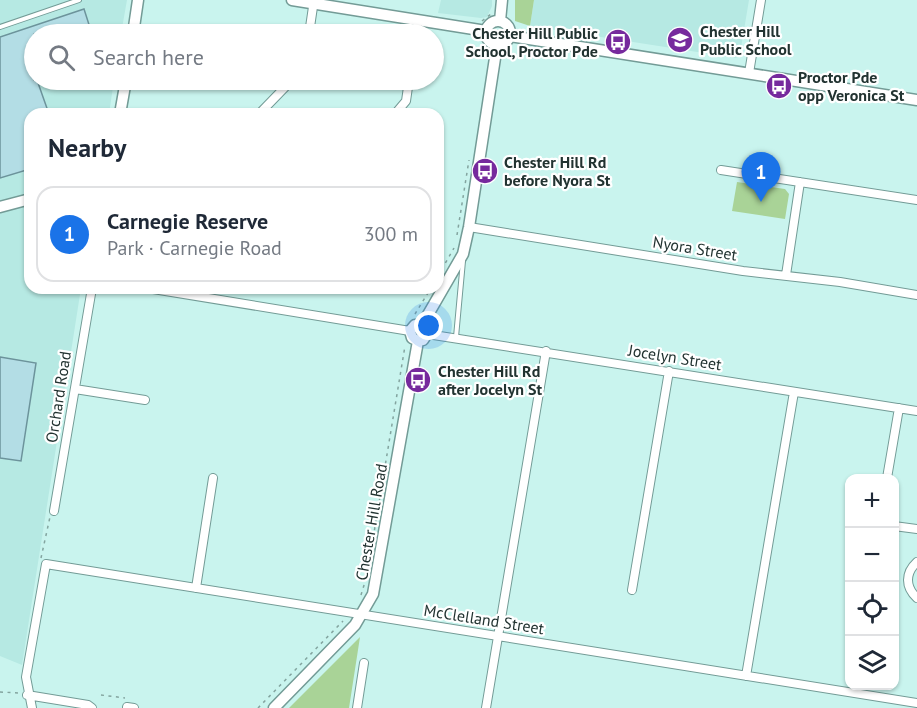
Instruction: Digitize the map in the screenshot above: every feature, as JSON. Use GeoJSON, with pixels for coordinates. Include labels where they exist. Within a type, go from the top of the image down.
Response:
{"type":"FeatureCollection","features":[{"type":"Feature","properties":{"kind":"street"},"geometry":{"type":"LineString","coordinates":[[134,24],[138,0]]}},
{"type":"Feature","properties":{"kind":"street"},"geometry":{"type":"LineString","coordinates":[[292,0],[441,24]]}},
{"type":"Feature","properties":{"kind":"street"},"geometry":{"type":"LineString","coordinates":[[500,21],[502,0]]}},
{"type":"Feature","properties":{"kind":"street"},"geometry":{"type":"LineString","coordinates":[[749,73],[761,0]]}},
{"type":"Feature","properties":{"kind":"street"},"geometry":{"type":"LineString","coordinates":[[311,24],[314,2]]}},
{"type":"Feature","properties":{"kind":"street"},"geometry":{"type":"LineString","coordinates":[[500,21],[510,28],[510,36],[507,42],[497,45],[488,39],[486,30],[492,22],[500,21]]}},
{"type":"Feature","properties":{"kind":"street"},"geometry":{"type":"LineString","coordinates":[[444,24],[486,30]]}},
{"type":"Feature","properties":{"kind":"street"},"geometry":{"type":"LineString","coordinates":[[510,36],[917,100]]}},
{"type":"Feature","properties":{"kind":"street"},"geometry":{"type":"LineString","coordinates":[[444,292],[463,254],[497,45]]}},
{"type":"Feature","properties":{"kind":"street"},"geometry":{"type":"LineString","coordinates":[[121,108],[124,90]]}},
{"type":"Feature","properties":{"kind":"street"},"geometry":{"type":"LineString","coordinates":[[265,108],[282,90]]}},
{"type":"Feature","properties":{"kind":"street"},"geometry":{"type":"LineString","coordinates":[[400,108],[406,101],[408,90]]}},
{"type":"Feature","properties":{"kind":"street"},"geometry":{"type":"LineString","coordinates":[[722,170],[917,200]]}},
{"type":"Feature","properties":{"kind":"street"},"geometry":{"type":"LineString","coordinates":[[786,275],[800,182]]}},
{"type":"Feature","properties":{"kind":"street"},"geometry":{"type":"LineString","coordinates":[[0,207],[24,201]]}},
{"type":"Feature","properties":{"kind":"street","name":"Nyora Street"},"geometry":{"type":"LineString","coordinates":[[469,226],[743,271],[786,275],[917,295]]}},
{"type":"Feature","properties":{"kind":"street","name":"Orchard Road"},"geometry":{"type":"LineString","coordinates":[[54,511],[91,294]]}},
{"type":"Feature","properties":{"kind":"street"},"geometry":{"type":"LineString","coordinates":[[187,294],[409,330],[415,325],[425,329]]}},
{"type":"Feature","properties":{"kind":"street"},"geometry":{"type":"LineString","coordinates":[[213,298],[214,294]]}},
{"type":"Feature","properties":{"kind":"street"},"geometry":{"type":"LineString","coordinates":[[409,330],[412,338],[418,341],[423,340],[425,329],[443,294]]}},
{"type":"Feature","properties":{"kind":"street","name":"Jocelyn Street"},"geometry":{"type":"LineString","coordinates":[[425,329],[456,338],[917,411]]}},
{"type":"Feature","properties":{"kind":"street","name":"Chester Hill Road"},"geometry":{"type":"LineString","coordinates":[[274,708],[363,615],[373,594],[418,341]]}},
{"type":"Feature","properties":{"kind":"street"},"geometry":{"type":"LineString","coordinates":[[486,708],[546,351]]}},
{"type":"Feature","properties":{"kind":"street"},"geometry":{"type":"LineString","coordinates":[[632,590],[669,372]]}},
{"type":"Feature","properties":{"kind":"street"},"geometry":{"type":"LineString","coordinates":[[75,389],[145,400]]}},
{"type":"Feature","properties":{"kind":"street"},"geometry":{"type":"LineString","coordinates":[[746,676],[794,392]]}},
{"type":"Feature","properties":{"kind":"street"},"geometry":{"type":"LineString","coordinates":[[888,474],[899,408]]}},
{"type":"Feature","properties":{"kind":"street"},"geometry":{"type":"LineString","coordinates":[[196,588],[213,478]]}},
{"type":"Feature","properties":{"kind":"street"},"geometry":{"type":"LineString","coordinates":[[899,527],[917,529]]}},
{"type":"Feature","properties":{"kind":"street"},"geometry":{"type":"LineString","coordinates":[[917,562],[909,572],[908,581],[910,591],[917,598]]}},
{"type":"Feature","properties":{"kind":"street"},"geometry":{"type":"LineString","coordinates":[[32,708],[27,695],[27,668],[46,564]]}},
{"type":"Feature","properties":{"kind":"street","name":"McClelland Street"},"geometry":{"type":"LineString","coordinates":[[46,564],[917,703]]}},
{"type":"Feature","properties":{"kind":"street"},"geometry":{"type":"LineString","coordinates":[[357,708],[364,663]]}},
{"type":"Feature","properties":{"kind":"street"},"geometry":{"type":"LineString","coordinates":[[27,695],[88,705],[92,708]]}},
{"type":"Feature","properties":{"kind":"lane"},"geometry":{"type":"LineString","coordinates":[[0,27],[79,0]]}},
{"type":"Feature","properties":{"kind":"lane"},"geometry":{"type":"LineString","coordinates":[[456,338],[463,277],[463,254]]}},
{"type":"Feature","properties":{"kind":"path"},"geometry":{"type":"LineString","coordinates":[[482,20],[489,17],[493,10]]}},
{"type":"Feature","properties":{"kind":"path"},"geometry":{"type":"LineString","coordinates":[[457,237],[469,160]]}},
{"type":"Feature","properties":{"kind":"path"},"geometry":{"type":"LineString","coordinates":[[444,265],[456,243]]}},
{"type":"Feature","properties":{"kind":"path"},"geometry":{"type":"LineString","coordinates":[[371,549],[409,330],[428,294]]}},
{"type":"Feature","properties":{"kind":"path"},"geometry":{"type":"LineString","coordinates":[[46,564],[41,559],[47,520],[54,511]]}},
{"type":"Feature","properties":{"kind":"path"},"geometry":{"type":"LineString","coordinates":[[357,604],[365,581]]}},
{"type":"Feature","properties":{"kind":"path"},"geometry":{"type":"LineString","coordinates":[[258,708],[339,625]]}},
{"type":"Feature","properties":{"kind":"path"},"geometry":{"type":"LineString","coordinates":[[0,692],[27,695]]}},
{"type":"Feature","properties":{"kind":"path"},"geometry":{"type":"LineString","coordinates":[[101,695],[128,704]]}},
{"type":"Feature","properties":{"kind":"shaded area"},"geometry":{"type":"Polygon","coordinates":[[[0,0],[127,0],[123,24],[24,24],[24,90],[113,90],[110,108],[24,108],[24,294],[80,294],[22,665],[0,656],[0,0]]]}},
{"type":"Feature","properties":{"kind":"shaded area"},"geometry":{"type":"Polygon","coordinates":[[[441,0],[492,0],[492,6],[487,17],[481,18],[438,13],[441,0]]]}},
{"type":"Feature","properties":{"kind":"shaded area","name":"Chester Hill Public School"},"geometry":{"type":"Polygon","coordinates":[[[534,0],[749,0],[740,54],[736,58],[530,26],[534,0]]]}},
{"type":"Feature","properties":{"kind":"green space"},"geometry":{"type":"Polygon","coordinates":[[[515,0],[534,0],[530,26],[515,21],[515,0]]]}},
{"type":"Feature","properties":{"kind":"green space"},"geometry":{"type":"Polygon","coordinates":[[[737,182],[785,189],[789,194],[785,219],[732,211],[737,182]]]}},
{"type":"Feature","properties":{"kind":"green space"},"geometry":{"type":"Polygon","coordinates":[[[360,637],[349,708],[289,708],[360,637]]]}},
{"type":"Feature","properties":{"kind":"building"},"geometry":{"type":"Polygon","coordinates":[[[84,9],[89,24],[39,24],[84,9]]]}},
{"type":"Feature","properties":{"kind":"building"},"geometry":{"type":"Polygon","coordinates":[[[24,29],[24,90],[41,90],[47,108],[24,108],[24,171],[0,178],[0,37],[24,29]]]}},
{"type":"Feature","properties":{"kind":"building"},"geometry":{"type":"Polygon","coordinates":[[[0,357],[36,363],[21,461],[0,458],[0,357]]]}},
{"type":"Feature","properties":{"kind":"place","name":"Chester Hill Public School"},"geometry":{"type":"Point","coordinates":[680,40]}},
{"type":"Feature","properties":{"kind":"place","name":"Chester Hill Public School, Proctor Pde"},"geometry":{"type":"Point","coordinates":[618,42]}},
{"type":"Feature","properties":{"kind":"place","name":"Proctor Pde opp Veronica St"},"geometry":{"type":"Point","coordinates":[779,86]}},
{"type":"Feature","properties":{"kind":"place","name":"Chester Hill Rd before Nyora St"},"geometry":{"type":"Point","coordinates":[485,171]}},
{"type":"Feature","properties":{"kind":"place","name":"Carnegie Reserve"},"geometry":{"type":"Point","coordinates":[761,202]}},
{"type":"Feature","properties":{"kind":"place","name":"Chester Hill Rd after Jocelyn St"},"geometry":{"type":"Point","coordinates":[418,380]}}]}
